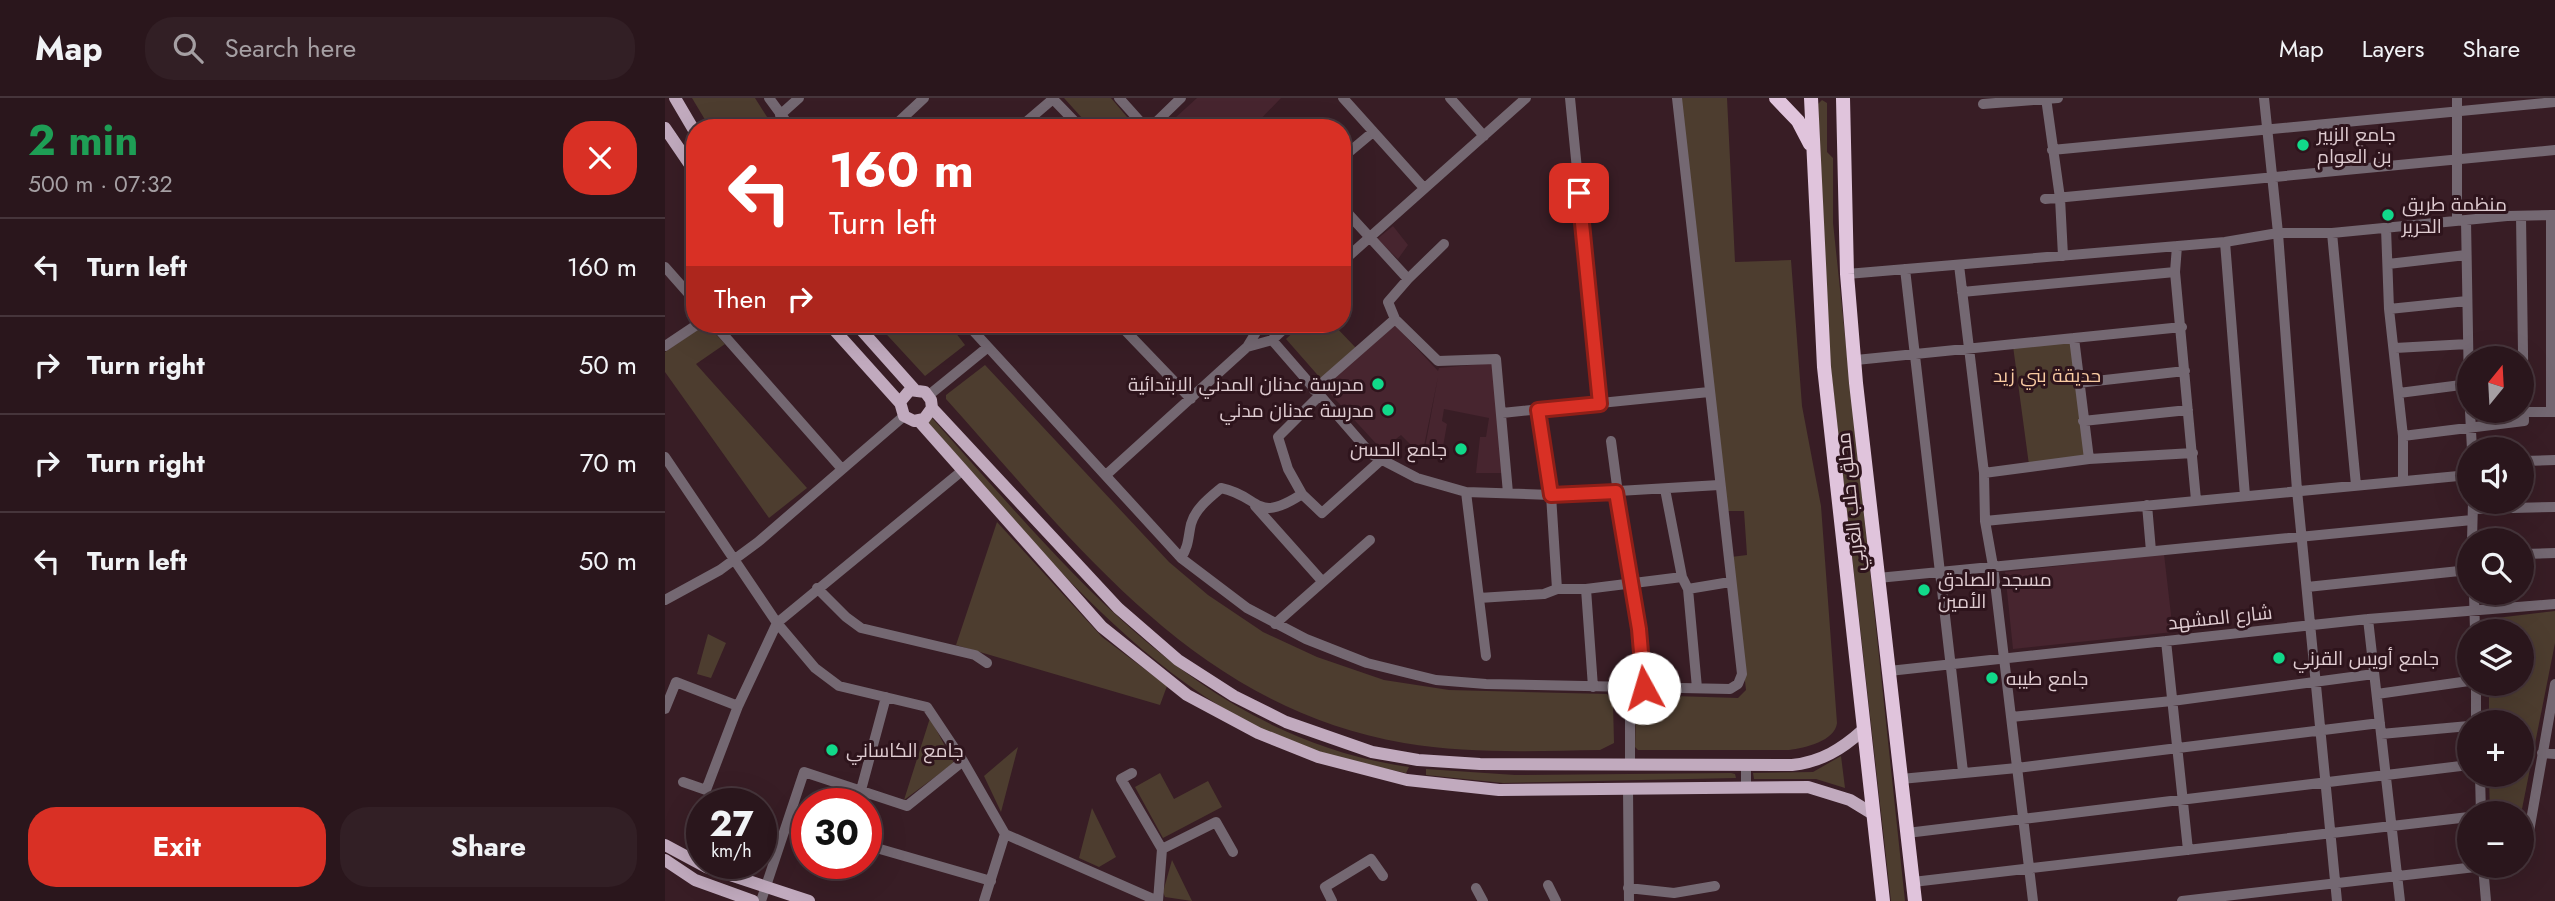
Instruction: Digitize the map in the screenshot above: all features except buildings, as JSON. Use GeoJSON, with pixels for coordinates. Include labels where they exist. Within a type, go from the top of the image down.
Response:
{"type":"FeatureCollection","features":[{"type":"Feature","properties":{"kind":"highway"},"geometry":{"type":"LineString","coordinates":[[1776,98],[1798,121],[1813,152]]}},
{"type":"Feature","properties":{"kind":"highway","name":"محلق حلب الغربي"},"geometry":{"type":"LineString","coordinates":[[1811,98],[1820,328],[1883,901]]}},
{"type":"Feature","properties":{"kind":"highway","name":"محلق حلب الغربي"},"geometry":{"type":"LineString","coordinates":[[1842,99],[1847,274],[1915,901]]}},
{"type":"Feature","properties":{"kind":"main road"},"geometry":{"type":"LineString","coordinates":[[675,98],[687,119]]}},
{"type":"Feature","properties":{"kind":"main road"},"geometry":{"type":"LineString","coordinates":[[665,128],[686,159]]}},
{"type":"Feature","properties":{"kind":"main road"},"geometry":{"type":"LineString","coordinates":[[837,333],[902,409],[919,421],[1102,627],[1187,695],[1258,733],[1318,757],[1416,781],[1499,790],[1808,787],[1850,800],[1873,814]]}},
{"type":"Feature","properties":{"kind":"main road"},"geometry":{"type":"LineString","coordinates":[[864,333],[1118,608],[1178,660],[1234,696],[1286,722],[1373,752],[1418,760],[1480,764],[1746,765],[1815,762],[1845,745],[1863,730]]}},
{"type":"Feature","properties":{"kind":"main road"},"geometry":{"type":"LineString","coordinates":[[902,409],[905,393],[914,389]]}},
{"type":"Feature","properties":{"kind":"main road"},"geometry":{"type":"LineString","coordinates":[[919,421],[929,415],[930,402]]}},
{"type":"Feature","properties":{"kind":"main road"},"geometry":{"type":"LineString","coordinates":[[1416,781],[1418,760]]}},
{"type":"Feature","properties":{"kind":"main road"},"geometry":{"type":"LineString","coordinates":[[665,845],[706,867],[809,901]]}},
{"type":"Feature","properties":{"kind":"main road"},"geometry":{"type":"LineString","coordinates":[[665,860],[695,880],[748,900]]}},
{"type":"Feature","properties":{"kind":"street"},"geometry":{"type":"LineString","coordinates":[[769,98],[784,119]]}},
{"type":"Feature","properties":{"kind":"street"},"geometry":{"type":"LineString","coordinates":[[781,115],[799,98]]}},
{"type":"Feature","properties":{"kind":"street"},"geometry":{"type":"LineString","coordinates":[[906,98],[914,107]]}},
{"type":"Feature","properties":{"kind":"street"},"geometry":{"type":"LineString","coordinates":[[901,119],[924,98]]}},
{"type":"Feature","properties":{"kind":"street"},"geometry":{"type":"LineString","coordinates":[[1029,119],[1053,98],[1073,119]]}},
{"type":"Feature","properties":{"kind":"street"},"geometry":{"type":"LineString","coordinates":[[1119,98],[1139,119]]}},
{"type":"Feature","properties":{"kind":"street"},"geometry":{"type":"LineString","coordinates":[[1158,119],[1181,98]]}},
{"type":"Feature","properties":{"kind":"street"},"geometry":{"type":"LineString","coordinates":[[1343,98],[1424,188]]}},
{"type":"Feature","properties":{"kind":"street"},"geometry":{"type":"LineString","coordinates":[[1450,98],[1484,136]]}},
{"type":"Feature","properties":{"kind":"street"},"geometry":{"type":"LineString","coordinates":[[1351,254],[1525,98]]}},
{"type":"Feature","properties":{"kind":"street"},"geometry":{"type":"LineString","coordinates":[[1570,98],[1600,404]]}},
{"type":"Feature","properties":{"kind":"street"},"geometry":{"type":"LineString","coordinates":[[975,333],[1181,558],[1217,587],[1275,624],[1367,663],[1436,680],[1593,687],[1730,689],[1741,677],[1677,98]]}},
{"type":"Feature","properties":{"kind":"street"},"geometry":{"type":"LineString","coordinates":[[1983,104],[2050,98],[2052,150],[2060,198],[2063,256]]}},
{"type":"Feature","properties":{"kind":"street"},"geometry":{"type":"LineString","coordinates":[[2264,98],[2278,233],[2301,536],[2337,901]]}},
{"type":"Feature","properties":{"kind":"street"},"geometry":{"type":"LineString","coordinates":[[2395,348],[2468,344],[2457,98]]}},
{"type":"Feature","properties":{"kind":"street"},"geometry":{"type":"LineString","coordinates":[[2052,150],[2555,101]]}},
{"type":"Feature","properties":{"kind":"street"},"geometry":{"type":"LineString","coordinates":[[1351,150],[1373,132]]}},
{"type":"Feature","properties":{"kind":"street"},"geometry":{"type":"LineString","coordinates":[[2045,199],[2555,150]]}},
{"type":"Feature","properties":{"kind":"street"},"geometry":{"type":"LineString","coordinates":[[1847,274],[2225,242],[2278,233],[2332,233],[2461,220],[2553,215],[2553,412],[2534,412]]}},
{"type":"Feature","properties":{"kind":"street"},"geometry":{"type":"LineString","coordinates":[[1351,216],[1408,279]]}},
{"type":"Feature","properties":{"kind":"street"},"geometry":{"type":"LineString","coordinates":[[2521,216],[2523,346]]}},
{"type":"Feature","properties":{"kind":"street"},"geometry":{"type":"LineString","coordinates":[[2386,228],[2389,309],[2403,436],[2403,480]]}},
{"type":"Feature","properties":{"kind":"street"},"geometry":{"type":"LineString","coordinates":[[2332,233],[2356,485]]}},
{"type":"Feature","properties":{"kind":"street"},"geometry":{"type":"LineString","coordinates":[[2225,242],[2245,496]]}},
{"type":"Feature","properties":{"kind":"street"},"geometry":{"type":"LineString","coordinates":[[1444,244],[1388,302],[1395,319],[1438,361],[1496,359],[1508,492]]}},
{"type":"Feature","properties":{"kind":"street"},"geometry":{"type":"LineString","coordinates":[[2177,246],[2175,272],[2196,500]]}},
{"type":"Feature","properties":{"kind":"street"},"geometry":{"type":"LineString","coordinates":[[2388,264],[2466,255]]}},
{"type":"Feature","properties":{"kind":"street"},"geometry":{"type":"LineString","coordinates":[[1959,265],[1984,473],[1985,521],[1993,566],[2033,901]]}},
{"type":"Feature","properties":{"kind":"street"},"geometry":{"type":"LineString","coordinates":[[665,267],[686,291]]}},
{"type":"Feature","properties":{"kind":"street"},"geometry":{"type":"LineString","coordinates":[[1905,269],[1963,772]]}},
{"type":"Feature","properties":{"kind":"street"},"geometry":{"type":"LineString","coordinates":[[1962,292],[2175,272]]}},
{"type":"Feature","properties":{"kind":"street"},"geometry":{"type":"LineString","coordinates":[[2389,309],[2467,300]]}},
{"type":"Feature","properties":{"kind":"street"},"geometry":{"type":"LineString","coordinates":[[1381,460],[1322,513],[1302,494],[1288,470],[1278,436],[1316,393],[1395,319]]}},
{"type":"Feature","properties":{"kind":"street"},"geometry":{"type":"LineString","coordinates":[[1856,360],[2182,327]]}},
{"type":"Feature","properties":{"kind":"street"},"geometry":{"type":"LineString","coordinates":[[665,346],[686,332]]}},
{"type":"Feature","properties":{"kind":"street"},"geometry":{"type":"LineString","coordinates":[[722,333],[842,469]]}},
{"type":"Feature","properties":{"kind":"street"},"geometry":{"type":"LineString","coordinates":[[1128,333],[1191,399]]}},
{"type":"Feature","properties":{"kind":"street"},"geometry":{"type":"LineString","coordinates":[[1106,475],[1247,346],[1255,333]]}},
{"type":"Feature","properties":{"kind":"street"},"geometry":{"type":"LineString","coordinates":[[1247,346],[1272,340],[1279,333]]}},
{"type":"Feature","properties":{"kind":"street"},"geometry":{"type":"LineString","coordinates":[[2074,338],[2089,459]]}},
{"type":"Feature","properties":{"kind":"street"},"geometry":{"type":"LineString","coordinates":[[1272,340],[1371,454],[1417,478],[1466,492],[1551,495],[1719,485]]}},
{"type":"Feature","properties":{"kind":"street"},"geometry":{"type":"LineString","coordinates":[[930,402],[988,347]]}},
{"type":"Feature","properties":{"kind":"street"},"geometry":{"type":"LineString","coordinates":[[2078,383],[2185,371]]}},
{"type":"Feature","properties":{"kind":"street"},"geometry":{"type":"LineString","coordinates":[[2399,393],[2457,386]]}},
{"type":"Feature","properties":{"kind":"street"},"geometry":{"type":"LineString","coordinates":[[1502,413],[1709,392]]}},
{"type":"Feature","properties":{"kind":"street"},"geometry":{"type":"LineString","coordinates":[[665,600],[735,559],[842,469],[902,409]]}},
{"type":"Feature","properties":{"kind":"street"},"geometry":{"type":"LineString","coordinates":[[1538,410],[1551,495],[1557,589]]}},
{"type":"Feature","properties":{"kind":"street"},"geometry":{"type":"LineString","coordinates":[[2083,421],[2188,410]]}},
{"type":"Feature","properties":{"kind":"street"},"geometry":{"type":"LineString","coordinates":[[2403,436],[2497,424]]}},
{"type":"Feature","properties":{"kind":"street"},"geometry":{"type":"LineString","coordinates":[[2470,427],[2471,437]]}},
{"type":"Feature","properties":{"kind":"street"},"geometry":{"type":"LineString","coordinates":[[1611,441],[1644,688]]}},
{"type":"Feature","properties":{"kind":"street"},"geometry":{"type":"LineString","coordinates":[[1984,473],[2089,459],[2193,453]]}},
{"type":"Feature","properties":{"kind":"street"},"geometry":{"type":"LineString","coordinates":[[665,457],[777,623],[815,668],[839,686],[927,707],[963,761],[1005,834],[1158,901],[1162,849],[1121,779],[1132,773]]}},
{"type":"Feature","properties":{"kind":"street"},"geometry":{"type":"LineString","coordinates":[[2534,461],[2555,460]]}},
{"type":"Feature","properties":{"kind":"street"},"geometry":{"type":"LineString","coordinates":[[683,782],[706,790],[738,706],[777,623],[963,470]]}},
{"type":"Feature","properties":{"kind":"street"},"geometry":{"type":"LineString","coordinates":[[1985,521],[2457,476]]}},
{"type":"Feature","properties":{"kind":"street"},"geometry":{"type":"LineString","coordinates":[[1181,558],[1188,547],[1191,522],[1203,503],[1221,488],[1231,490],[1255,506],[1322,581]]}},
{"type":"Feature","properties":{"kind":"street"},"geometry":{"type":"LineString","coordinates":[[1665,489],[1682,577],[1688,589],[1697,688]]}},
{"type":"Feature","properties":{"kind":"street"},"geometry":{"type":"LineString","coordinates":[[1466,492],[1486,656]]}},
{"type":"Feature","properties":{"kind":"street"},"geometry":{"type":"LineString","coordinates":[[1255,506],[1280,509],[1302,494]]}},
{"type":"Feature","properties":{"kind":"street"},"geometry":{"type":"LineString","coordinates":[[2147,505],[2151,551]]}},
{"type":"Feature","properties":{"kind":"street"},"geometry":{"type":"LineString","coordinates":[[2534,508],[2555,507]]}},
{"type":"Feature","properties":{"kind":"street"},"geometry":{"type":"LineString","coordinates":[[1878,578],[2301,536],[2457,513]]}},
{"type":"Feature","properties":{"kind":"street"},"geometry":{"type":"LineString","coordinates":[[1275,624],[1370,540]]}},
{"type":"Feature","properties":{"kind":"street"},"geometry":{"type":"LineString","coordinates":[[2534,554],[2555,553]]}},
{"type":"Feature","properties":{"kind":"street"},"geometry":{"type":"LineString","coordinates":[[2307,587],[2457,571]]}},
{"type":"Feature","properties":{"kind":"street"},"geometry":{"type":"LineString","coordinates":[[1479,597],[1544,594],[1557,589],[1586,589],[1682,577]]}},
{"type":"Feature","properties":{"kind":"street"},"geometry":{"type":"LineString","coordinates":[[1688,589],[1730,582]]}},
{"type":"Feature","properties":{"kind":"street"},"geometry":{"type":"LineString","coordinates":[[817,588],[861,628],[975,655],[987,663]]}},
{"type":"Feature","properties":{"kind":"street"},"geometry":{"type":"LineString","coordinates":[[1586,589],[1593,687]]}},
{"type":"Feature","properties":{"kind":"street","name":"شارع المشهد"},"geometry":{"type":"LineString","coordinates":[[1889,671],[2368,619],[2555,604]]}},
{"type":"Feature","properties":{"kind":"street"},"geometry":{"type":"LineString","coordinates":[[2474,605],[2474,619]]}},
{"type":"Feature","properties":{"kind":"street"},"geometry":{"type":"LineString","coordinates":[[2368,619],[2400,901]]}},
{"type":"Feature","properties":{"kind":"street"},"geometry":{"type":"LineString","coordinates":[[2167,640],[2189,850]]}},
{"type":"Feature","properties":{"kind":"street"},"geometry":{"type":"LineString","coordinates":[[2011,717],[2172,701],[2374,674]]}},
{"type":"Feature","properties":{"kind":"street"},"geometry":{"type":"LineString","coordinates":[[665,709],[676,682],[738,706]]}},
{"type":"Feature","properties":{"kind":"street"},"geometry":{"type":"LineString","coordinates":[[2377,694],[2457,683]]}},
{"type":"Feature","properties":{"kind":"street"},"geometry":{"type":"LineString","coordinates":[[2534,801],[2555,684]]}},
{"type":"Feature","properties":{"kind":"street"},"geometry":{"type":"LineString","coordinates":[[1630,688],[1630,763]]}},
{"type":"Feature","properties":{"kind":"street"},"geometry":{"type":"LineString","coordinates":[[862,788],[885,697]]}},
{"type":"Feature","properties":{"kind":"street"},"geometry":{"type":"LineString","coordinates":[[1901,779],[2017,768],[2321,730],[2457,726]]}},
{"type":"Feature","properties":{"kind":"street"},"geometry":{"type":"LineString","coordinates":[[2542,753],[2555,754]]}},
{"type":"Feature","properties":{"kind":"street"},"geometry":{"type":"LineString","coordinates":[[882,797],[907,806],[963,761]]}},
{"type":"Feature","properties":{"kind":"street"},"geometry":{"type":"LineString","coordinates":[[1746,765],[1746,787]]}},
{"type":"Feature","properties":{"kind":"street"},"geometry":{"type":"LineString","coordinates":[[1907,833],[2457,766]]}},
{"type":"Feature","properties":{"kind":"street"},"geometry":{"type":"LineString","coordinates":[[799,788],[804,772],[855,788]]}},
{"type":"Feature","properties":{"kind":"street"},"geometry":{"type":"LineString","coordinates":[[1628,788],[1629,901]]}},
{"type":"Feature","properties":{"kind":"street"},"geometry":{"type":"LineString","coordinates":[[761,901],[791,815]]}},
{"type":"Feature","properties":{"kind":"street"},"geometry":{"type":"LineString","coordinates":[[1913,882],[2457,818]]}},
{"type":"Feature","properties":{"kind":"street"},"geometry":{"type":"LineString","coordinates":[[1162,849],[1216,822],[1233,852]]}},
{"type":"Feature","properties":{"kind":"street"},"geometry":{"type":"LineString","coordinates":[[984,901],[1005,834]]}},
{"type":"Feature","properties":{"kind":"street"},"geometry":{"type":"LineString","coordinates":[[882,850],[991,881]]}},
{"type":"Feature","properties":{"kind":"street"},"geometry":{"type":"LineString","coordinates":[[1332,901],[1325,887],[1371,859],[1383,876]]}},
{"type":"Feature","properties":{"kind":"street"},"geometry":{"type":"LineString","coordinates":[[2182,901],[2225,899],[2457,869]]}},
{"type":"Feature","properties":{"kind":"street"},"geometry":{"type":"LineString","coordinates":[[2484,878],[2486,901]]}},
{"type":"Feature","properties":{"kind":"street"},"geometry":{"type":"LineString","coordinates":[[1548,885],[1556,901]]}},
{"type":"Feature","properties":{"kind":"street"},"geometry":{"type":"LineString","coordinates":[[1628,888],[1676,897],[1715,887]]}},
{"type":"Feature","properties":{"kind":"street"},"geometry":{"type":"LineString","coordinates":[[1476,888],[1483,901]]}},
{"type":"Feature","properties":{"kind":"shaded area"},"geometry":{"type":"Polygon","coordinates":[[[1197,98],[1281,98],[1261,119],[1174,119],[1197,98]]]}},
{"type":"Feature","properties":{"kind":"shaded area"},"geometry":{"type":"Polygon","coordinates":[[[1393,226],[1408,245],[1398,259],[1377,239],[1393,226]]]}},
{"type":"Feature","properties":{"kind":"shaded area","name":"مدرسة عدنان مدني"},"geometry":{"type":"Polygon","coordinates":[[[1395,325],[1438,371],[1439,368],[1493,363],[1504,473],[1476,473],[1480,437],[1486,437],[1489,418],[1444,409],[1442,421],[1447,424],[1441,458],[1424,453],[1438,377],[1423,451],[1416,450],[1401,435],[1382,450],[1323,386],[1395,325]]]}},
{"type":"Feature","properties":{"kind":"shaded area"},"geometry":{"type":"Polygon","coordinates":[[[2164,554],[2173,632],[2013,649],[2005,572],[2164,554]]]}},
{"type":"Feature","properties":{"kind":"green space"},"geometry":{"type":"Polygon","coordinates":[[[692,98],[755,98],[768,119],[705,119],[692,98]]]}},
{"type":"Feature","properties":{"kind":"green space"},"geometry":{"type":"Polygon","coordinates":[[[1064,98],[1111,98],[1129,119],[1083,119],[1064,98]]]}},
{"type":"Feature","properties":{"kind":"green space"},"geometry":{"type":"Polygon","coordinates":[[[1681,98],[1727,98],[1735,262],[1791,260],[1802,406],[1821,506],[1837,723],[1831,735],[1825,739],[1796,749],[1638,750],[1635,747],[1636,708],[1641,695],[1738,698],[1746,690],[1731,557],[1747,555],[1744,511],[1727,511],[1681,98]]]}},
{"type":"Feature","properties":{"kind":"green space"},"geometry":{"type":"Polygon","coordinates":[[[1822,100],[1827,103],[1827,152],[1833,158],[1833,223],[1905,901],[1891,901],[1830,361],[1818,104],[1822,100]]]}},
{"type":"Feature","properties":{"kind":"green space"},"geometry":{"type":"Polygon","coordinates":[[[693,333],[715,333],[725,344],[696,364],[807,488],[769,518],[665,372],[665,352],[693,333]]]}},
{"type":"Feature","properties":{"kind":"green space"},"geometry":{"type":"Polygon","coordinates":[[[885,333],[956,333],[965,345],[925,376],[885,333]]]}},
{"type":"Feature","properties":{"kind":"green space"},"geometry":{"type":"Polygon","coordinates":[[[1292,333],[1342,333],[1356,348],[1322,380],[1286,339],[1292,333]]]}},
{"type":"Feature","properties":{"kind":"green space","name":"حديقة بني زيد"},"geometry":{"type":"Polygon","coordinates":[[[2073,339],[2089,458],[2029,465],[2013,346],[2073,339]]]}},
{"type":"Feature","properties":{"kind":"green space"},"geometry":{"type":"Polygon","coordinates":[[[985,365],[1169,562],[1208,595],[1263,632],[1317,657],[1384,680],[1449,690],[1607,694],[1613,703],[1614,743],[1600,750],[1502,751],[1404,743],[1330,724],[1263,695],[1202,657],[1147,613],[1094,563],[1044,510],[946,399],[946,395],[985,365]]]}},
{"type":"Feature","properties":{"kind":"green space"},"geometry":{"type":"Polygon","coordinates":[[[932,418],[1086,586],[1141,637],[1200,683],[1263,720],[1333,749],[1409,767],[1406,773],[1329,755],[1273,735],[1206,697],[1161,665],[1118,628],[1039,549],[927,422],[932,418]]]}},
{"type":"Feature","properties":{"kind":"green space"},"geometry":{"type":"Polygon","coordinates":[[[997,522],[1102,637],[1167,686],[1160,705],[956,645],[997,522]]]}},
{"type":"Feature","properties":{"kind":"green space"},"geometry":{"type":"Polygon","coordinates":[[[2555,611],[2555,643],[2534,749],[2534,710],[2489,710],[2489,696],[2534,696],[2534,619],[2488,619],[2555,611]]]}},
{"type":"Feature","properties":{"kind":"green space"},"geometry":{"type":"Polygon","coordinates":[[[708,634],[726,643],[711,678],[697,674],[708,634]]]}},
{"type":"Feature","properties":{"kind":"green space"},"geometry":{"type":"Polygon","coordinates":[[[930,718],[954,763],[904,800],[930,718]]]}},
{"type":"Feature","properties":{"kind":"green space"},"geometry":{"type":"Polygon","coordinates":[[[1018,747],[1001,812],[984,776],[1018,747]]]}},
{"type":"Feature","properties":{"kind":"green space"},"geometry":{"type":"Polygon","coordinates":[[[1841,756],[1845,788],[1816,779],[1754,779],[1753,773],[1813,772],[1841,756]]]}},
{"type":"Feature","properties":{"kind":"green space"},"geometry":{"type":"Polygon","coordinates":[[[1426,769],[1515,775],[1731,773],[1735,774],[1736,778],[1503,783],[1426,775],[1426,769]]]}},
{"type":"Feature","properties":{"kind":"green space"},"geometry":{"type":"Polygon","coordinates":[[[1160,773],[1174,799],[1208,781],[1222,807],[1163,838],[1135,787],[1160,773]]]}},
{"type":"Feature","properties":{"kind":"green space"},"geometry":{"type":"Polygon","coordinates":[[[2489,787],[2526,787],[2524,801],[2490,801],[2489,787]]]}},
{"type":"Feature","properties":{"kind":"green space"},"geometry":{"type":"Polygon","coordinates":[[[1092,808],[1116,857],[1099,867],[1079,858],[1092,808]]]}},
{"type":"Feature","properties":{"kind":"green space"},"geometry":{"type":"Polygon","coordinates":[[[1172,860],[1192,901],[1165,897],[1163,892],[1172,860]]]}},
{"type":"Feature","properties":{"kind":"place","name":"جامع الزبير بن العوام"},"geometry":{"type":"Point","coordinates":[2303,145]}},
{"type":"Feature","properties":{"kind":"place","name":"منظمة طريق الحرير"},"geometry":{"type":"Point","coordinates":[2388,215]}},
{"type":"Feature","properties":{"kind":"place","name":"مدرسة عدنان المدني الابتدائية"},"geometry":{"type":"Point","coordinates":[1378,384]}},
{"type":"Feature","properties":{"kind":"place","name":"مدرسة عدنان مدني"},"geometry":{"type":"Point","coordinates":[1388,410]}},
{"type":"Feature","properties":{"kind":"place","name":"جامع الحسن"},"geometry":{"type":"Point","coordinates":[1461,449]}},
{"type":"Feature","properties":{"kind":"place","name":"مسجد الصادق الأمين"},"geometry":{"type":"Point","coordinates":[1924,590]}},
{"type":"Feature","properties":{"kind":"place","name":"جامع أويس القرني"},"geometry":{"type":"Point","coordinates":[2279,658]}},
{"type":"Feature","properties":{"kind":"place","name":"جامع طيبه"},"geometry":{"type":"Point","coordinates":[1992,678]}},
{"type":"Feature","properties":{"kind":"place","name":"جامع الكاساني"},"geometry":{"type":"Point","coordinates":[832,750]}},
{"type":"Feature","properties":{"kind":"route"},"geometry":{"type":"LineString","coordinates":[[1579,193],[1600,404],[1538,410],[1551,495],[1616,492],[1639,629],[1644,688]]}}]}
